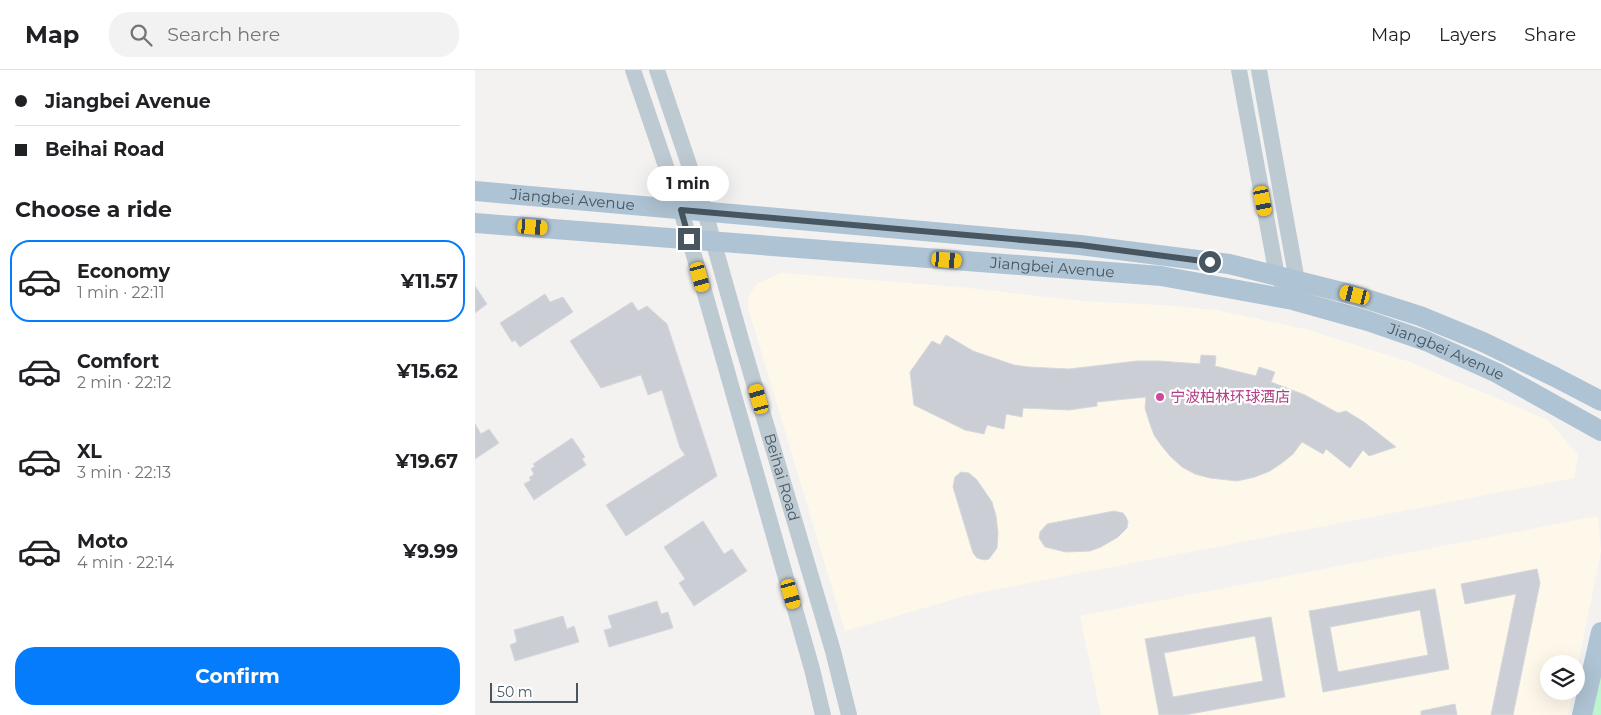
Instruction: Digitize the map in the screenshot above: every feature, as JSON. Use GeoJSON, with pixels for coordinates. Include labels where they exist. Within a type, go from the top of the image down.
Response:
{"type":"FeatureCollection","features":[{"type":"Feature","properties":{"kind":"main road","name":"Jiangbei Avenue"},"geometry":{"type":"LineString","coordinates":[[475,191],[1080,245],[1229,264],[1277,276],[1295,291],[1369,321],[1426,341],[1497,373],[1601,431]]}},
{"type":"Feature","properties":{"kind":"main road","name":"Jiangbei Avenue"},"geometry":{"type":"LineString","coordinates":[[475,222],[1161,276],[1295,291],[1355,295],[1420,316],[1483,342],[1555,376],[1601,401]]}},
{"type":"Feature","properties":{"kind":"main road"},"geometry":{"type":"LineString","coordinates":[[1582,715],[1601,632]]}},
{"type":"Feature","properties":{"kind":"street","name":"Beihai Road"},"geometry":{"type":"LineString","coordinates":[[633,70],[681,210],[810,660],[823,715]]}},
{"type":"Feature","properties":{"kind":"street","name":"Beihai Road"},"geometry":{"type":"LineString","coordinates":[[657,70],[714,241],[833,651],[849,715]]}},
{"type":"Feature","properties":{"kind":"street"},"geometry":{"type":"LineString","coordinates":[[1239,70],[1277,276]]}},
{"type":"Feature","properties":{"kind":"street"},"geometry":{"type":"LineString","coordinates":[[1259,70],[1295,291]]}},
{"type":"Feature","properties":{"kind":"shaded area"},"geometry":{"type":"Polygon","coordinates":[[[781,273],[960,287],[1081,301],[1216,310],[1305,329],[1410,362],[1548,420],[1578,455],[1574,478],[972,594],[845,631],[748,307],[749,295],[758,283],[781,273]]]}},
{"type":"Feature","properties":{"kind":"shaded area"},"geometry":{"type":"Polygon","coordinates":[[[1598,516],[1601,551],[1580,655],[1540,655],[1540,700],[1571,700],[1568,715],[1101,715],[1080,616],[1598,516]]]}},
{"type":"Feature","properties":{"kind":"green space"},"geometry":{"type":"Polygon","coordinates":[[[1601,664],[1601,715],[1589,715],[1601,664]]]}},
{"type":"Feature","properties":{"kind":"building"},"geometry":{"type":"Polygon","coordinates":[[[475,286],[487,304],[475,313],[475,286]]]}},
{"type":"Feature","properties":{"kind":"building"},"geometry":{"type":"Polygon","coordinates":[[[545,294],[550,302],[563,297],[573,312],[520,347],[515,340],[512,342],[500,323],[545,294]]]}},
{"type":"Feature","properties":{"kind":"building"},"geometry":{"type":"Polygon","coordinates":[[[632,302],[638,311],[647,306],[667,324],[717,476],[626,536],[606,505],[685,455],[680,448],[662,390],[648,395],[641,375],[601,388],[570,341],[632,302]]]}},
{"type":"Feature","properties":{"kind":"building"},"geometry":{"type":"Polygon","coordinates":[[[946,335],[973,351],[1014,365],[1029,367],[1069,369],[1137,361],[1200,364],[1201,355],[1216,356],[1215,366],[1256,376],[1259,367],[1275,372],[1271,382],[1305,395],[1338,413],[1346,411],[1364,422],[1396,447],[1369,456],[1363,450],[1350,468],[1326,449],[1323,454],[1302,442],[1293,454],[1270,471],[1237,481],[1195,474],[1182,467],[1170,456],[1154,435],[1145,408],[1146,397],[1097,402],[1097,406],[1069,410],[1023,408],[1022,417],[1006,414],[1004,429],[987,425],[984,434],[965,430],[914,405],[910,372],[932,341],[940,345],[946,335]]]}},
{"type":"Feature","properties":{"kind":"building"},"geometry":{"type":"Polygon","coordinates":[[[475,424],[481,434],[489,429],[499,443],[475,459],[475,424]]]}},
{"type":"Feature","properties":{"kind":"building"},"geometry":{"type":"Polygon","coordinates":[[[572,438],[585,457],[582,459],[586,465],[534,500],[524,484],[531,480],[529,478],[534,474],[531,469],[535,466],[533,464],[572,438]]]}},
{"type":"Feature","properties":{"kind":"building"},"geometry":{"type":"Polygon","coordinates":[[[961,472],[969,473],[977,480],[992,502],[998,533],[997,548],[989,559],[977,558],[973,553],[953,487],[955,477],[961,472]]]}},
{"type":"Feature","properties":{"kind":"building"},"geometry":{"type":"Polygon","coordinates":[[[1114,511],[1123,513],[1128,522],[1127,528],[1118,537],[1090,551],[1066,552],[1045,547],[1039,538],[1040,532],[1047,524],[1114,511]]]}},
{"type":"Feature","properties":{"kind":"building"},"geometry":{"type":"Polygon","coordinates":[[[703,521],[724,554],[732,549],[747,571],[694,606],[679,583],[685,579],[664,547],[703,521]]]}},
{"type":"Feature","properties":{"kind":"building"},"geometry":{"type":"Polygon","coordinates":[[[1537,569],[1540,583],[1513,715],[1491,715],[1516,594],[1465,604],[1461,584],[1537,569]]]}},
{"type":"Feature","properties":{"kind":"building"},"geometry":{"type":"Polygon","coordinates":[[[1435,589],[1449,669],[1323,692],[1309,611],[1435,589]],[[1420,610],[1330,627],[1338,672],[1428,655],[1420,610]]]}},
{"type":"Feature","properties":{"kind":"building"},"geometry":{"type":"Polygon","coordinates":[[[657,601],[661,614],[668,612],[673,628],[609,647],[604,630],[612,628],[608,616],[657,601]]]}},
{"type":"Feature","properties":{"kind":"building"},"geometry":{"type":"Polygon","coordinates":[[[563,616],[567,629],[574,626],[579,642],[515,661],[510,645],[517,642],[514,630],[563,616]]]}},
{"type":"Feature","properties":{"kind":"building"},"geometry":{"type":"Polygon","coordinates":[[[1271,617],[1285,697],[1184,715],[1159,715],[1145,639],[1271,617]],[[1255,636],[1164,653],[1173,697],[1263,681],[1255,636]]]}},
{"type":"Feature","properties":{"kind":"building"},"geometry":{"type":"Polygon","coordinates":[[[1455,704],[1457,715],[1421,715],[1421,711],[1455,704]]]}},
{"type":"Feature","properties":{"kind":"place","name":"宁波柏林环球酒店"},"geometry":{"type":"Point","coordinates":[1160,397]}},
{"type":"Feature","properties":{"kind":"route"},"geometry":{"type":"LineString","coordinates":[[689,239],[681,210],[1080,245],[1210,262]]}}]}
